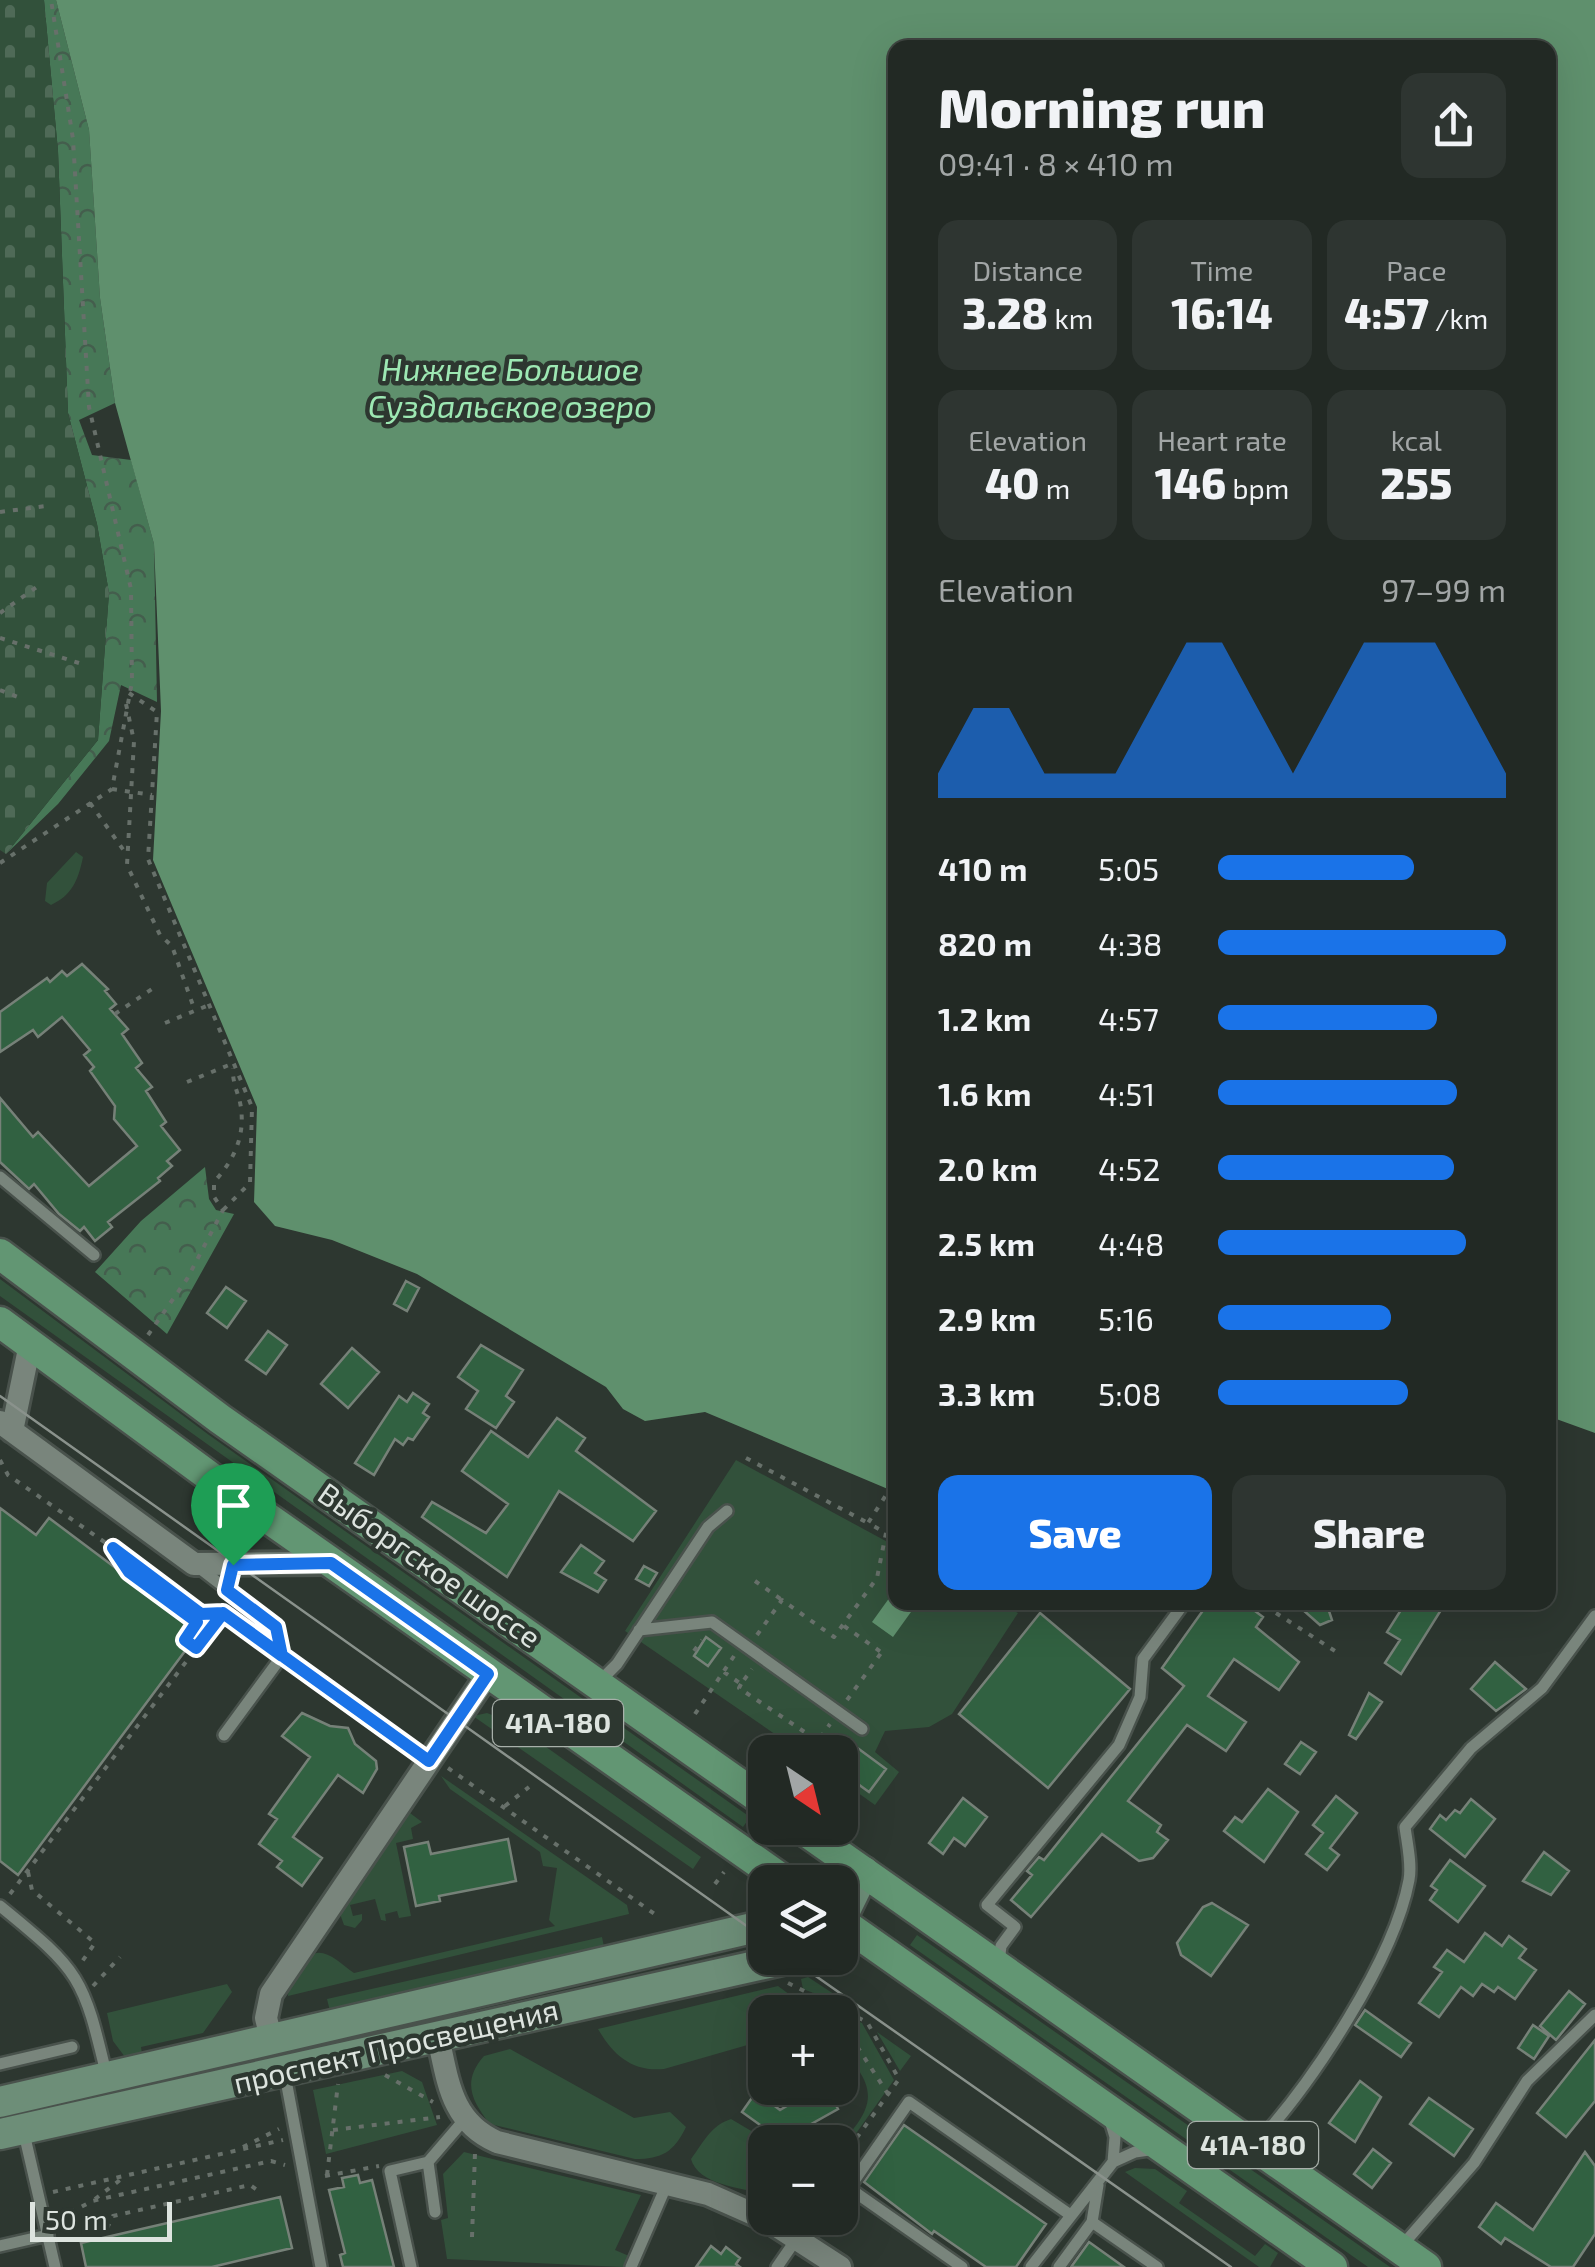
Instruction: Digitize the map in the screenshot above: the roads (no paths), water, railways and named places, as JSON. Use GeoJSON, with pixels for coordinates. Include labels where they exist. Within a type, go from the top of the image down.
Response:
{"type":"FeatureCollection","features":[{"type":"Feature","properties":{"kind":"main road","name":"Выборгское шоссе"},"geometry":{"type":"LineString","coordinates":[[0,1254],[220,1418],[748,1790]]}},
{"type":"Feature","properties":{"kind":"main road","name":"Выборгское шоссе"},"geometry":{"type":"LineString","coordinates":[[0,1322],[331,1563],[762,1865]]}},
{"type":"Feature","properties":{"kind":"main road","name":"41А-180"},"geometry":{"type":"LineString","coordinates":[[825,1845],[1426,2267]]}},
{"type":"Feature","properties":{"kind":"main road"},"geometry":{"type":"LineString","coordinates":[[858,1877],[864,1872]]}},
{"type":"Feature","properties":{"kind":"main road"},"geometry":{"type":"LineString","coordinates":[[858,1884],[864,1872]]}},
{"type":"Feature","properties":{"kind":"main road","name":"проспект Просвещения"},"geometry":{"type":"LineString","coordinates":[[0,2102],[748,1929]]}},
{"type":"Feature","properties":{"kind":"main road","name":"41А-180"},"geometry":{"type":"LineString","coordinates":[[858,1934],[1332,2267]]}},
{"type":"Feature","properties":{"kind":"main road","name":"проспект Просвещения"},"geometry":{"type":"LineString","coordinates":[[12,2132],[438,2037],[757,1975]]}},
{"type":"Feature","properties":{"kind":"street"},"geometry":{"type":"LineString","coordinates":[[30,1344],[6,1426],[194,1564],[331,1563]]}},
{"type":"Feature","properties":{"kind":"street"},"geometry":{"type":"LineString","coordinates":[[271,2038],[266,2018],[271,1994],[488,1674]]}},
{"type":"Feature","properties":{"kind":"street"},"geometry":{"type":"LineString","coordinates":[[438,2037],[454,2104],[476,2133],[496,2142],[668,2182],[769,2220],[840,2267]]}},
{"type":"Feature","properties":{"kind":"lane"},"geometry":{"type":"LineString","coordinates":[[0,1177],[94,1255]]}},
{"type":"Feature","properties":{"kind":"lane"},"geometry":{"type":"LineString","coordinates":[[597,1684],[617,1664],[708,1527],[727,1511]]}},
{"type":"Feature","properties":{"kind":"lane"},"geometry":{"type":"LineString","coordinates":[[194,1564],[276,1627],[282,1656],[430,1759]]}},
{"type":"Feature","properties":{"kind":"lane"},"geometry":{"type":"LineString","coordinates":[[227,1590],[233,1565]]}},
{"type":"Feature","properties":{"kind":"lane"},"geometry":{"type":"LineString","coordinates":[[998,1966],[1001,1946],[1015,1928],[987,1905],[1119,1745],[1140,1697],[1143,1658],[1179,1610]]}},
{"type":"Feature","properties":{"kind":"lane"},"geometry":{"type":"LineString","coordinates":[[1254,2146],[1347,2018],[1390,1947],[1410,1877],[1405,1827],[1470,1748],[1542,1688],[1595,1616]]}},
{"type":"Feature","properties":{"kind":"lane"},"geometry":{"type":"LineString","coordinates":[[640,1630],[712,1622],[862,1730]]}},
{"type":"Feature","properties":{"kind":"lane"},"geometry":{"type":"LineString","coordinates":[[224,1734],[282,1656]]}},
{"type":"Feature","properties":{"kind":"lane"},"geometry":{"type":"LineString","coordinates":[[0,1906],[74,1971],[86,1993],[107,2078]]}},
{"type":"Feature","properties":{"kind":"lane"},"geometry":{"type":"LineString","coordinates":[[1400,2248],[1474,2163],[1527,2082],[1595,2015]]}},
{"type":"Feature","properties":{"kind":"lane"},"geometry":{"type":"LineString","coordinates":[[0,2064],[72,2048]]}},
{"type":"Feature","properties":{"kind":"lane"},"geometry":{"type":"LineString","coordinates":[[284,2072],[321,2267]]}},
{"type":"Feature","properties":{"kind":"lane"},"geometry":{"type":"LineString","coordinates":[[962,2267],[849,2188],[909,2102],[1068,2214]]}},
{"type":"Feature","properties":{"kind":"lane"},"geometry":{"type":"LineString","coordinates":[[1031,2267],[1068,2214],[1098,2186],[1113,2162],[1115,2137],[1106,2108]]}},
{"type":"Feature","properties":{"kind":"lane"},"geometry":{"type":"LineString","coordinates":[[411,2267],[390,2171],[428,2162],[464,2120]]}},
{"type":"Feature","properties":{"kind":"lane"},"geometry":{"type":"LineString","coordinates":[[12,2132],[37,2165],[39,2196],[55,2267]]}},
{"type":"Feature","properties":{"kind":"lane"},"geometry":{"type":"LineString","coordinates":[[1113,2162],[1135,2152],[1164,2148]]}},
{"type":"Feature","properties":{"kind":"lane"},"geometry":{"type":"LineString","coordinates":[[428,2162],[435,2212]]}},
{"type":"Feature","properties":{"kind":"lane"},"geometry":{"type":"LineString","coordinates":[[630,2267],[668,2182]]}},
{"type":"Feature","properties":{"kind":"lane"},"geometry":{"type":"LineString","coordinates":[[1060,2267],[1092,2222],[1098,2186]]}},
{"type":"Feature","properties":{"kind":"lane"},"geometry":{"type":"LineString","coordinates":[[1092,2222],[1157,2267]]}},
{"type":"Feature","properties":{"kind":"lane"},"geometry":{"type":"LineString","coordinates":[[0,2246],[47,2230]]}},
{"type":"Feature","properties":{"kind":"lane"},"geometry":{"type":"LineString","coordinates":[[776,2267],[796,2238]]}},
{"type":"Feature","properties":{"kind":"water","name":"Нижнее Большое Суздальское озеро"},"geometry":{"type":"Polygon","coordinates":[[[56,0],[1595,0],[1595,1433],[1556,1419],[1556,40],[888,40],[888,1489],[705,1412],[645,1421],[623,1409],[606,1387],[417,1274],[332,1240],[275,1226],[254,1202],[257,1107],[153,860],[161,711],[154,544],[115,403],[100,298],[89,130],[56,0]]]}},
{"type":"Feature","properties":{"kind":"water"},"geometry":{"type":"Polygon","coordinates":[[[888,1600],[888,1610],[912,1610],[893,1637],[872,1622],[888,1600]]]}},
{"type":"Feature","properties":{"kind":"tram line"},"geometry":{"type":"LineString","coordinates":[[0,1396],[748,1927]]}},
{"type":"Feature","properties":{"kind":"tram line"},"geometry":{"type":"LineString","coordinates":[[814,1975],[1231,2267]]}}]}
